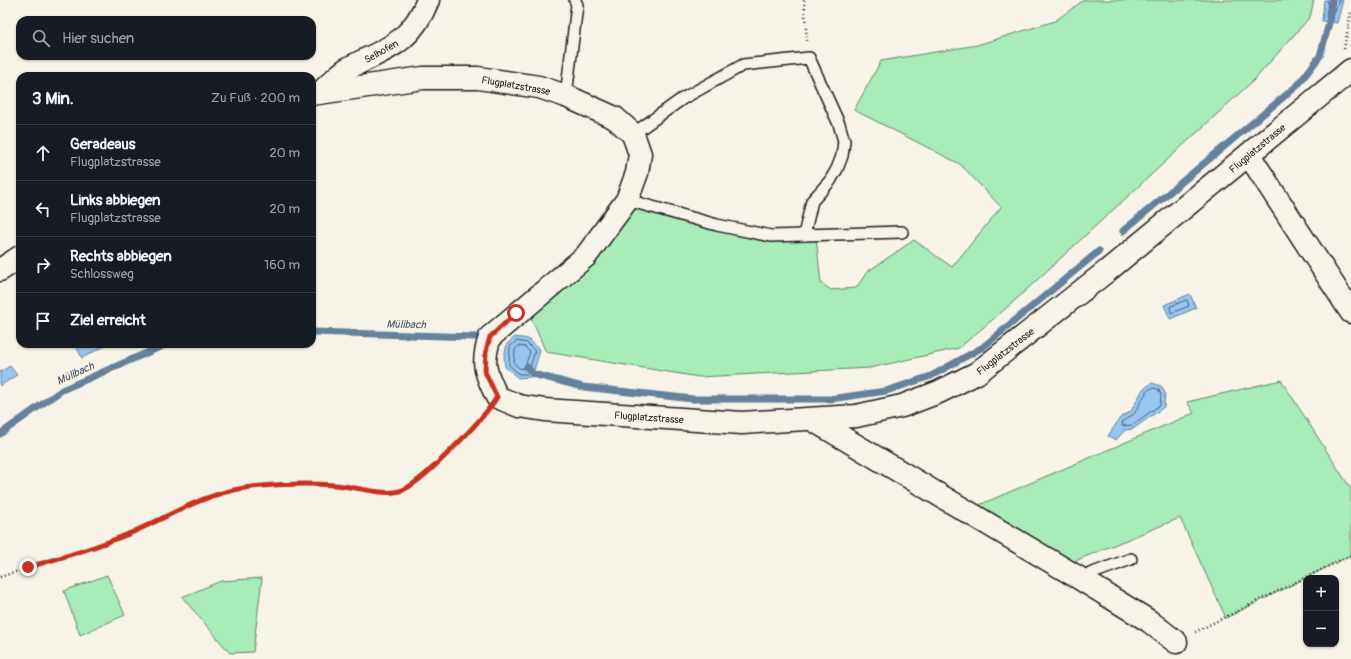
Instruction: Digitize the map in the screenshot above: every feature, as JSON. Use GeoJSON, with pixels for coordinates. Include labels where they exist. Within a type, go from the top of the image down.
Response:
{"type":"FeatureCollection","features":[{"type":"Feature","properties":{"kind":"street","name":"Selhofen"},"geometry":{"type":"LineString","coordinates":[[317,93],[346,70],[397,44],[412,31],[423,13],[428,0]]}},
{"type":"Feature","properties":{"kind":"street","name":"Flugplatzstrasse"},"geometry":{"type":"LineString","coordinates":[[317,93],[423,78],[478,78],[539,87],[566,96],[615,118],[633,134],[640,154],[637,173],[627,200],[586,256],[490,337],[486,351],[485,372],[497,397],[519,406],[545,410],[742,423],[813,420],[856,416],[902,406],[939,392],[977,373],[1107,271],[1344,76]]}},
{"type":"Feature","properties":{"kind":"street"},"geometry":{"type":"LineString","coordinates":[[1249,155],[1351,312]]}},
{"type":"Feature","properties":{"kind":"street"},"geometry":{"type":"LineString","coordinates":[[0,270],[16,260]]}},
{"type":"Feature","properties":{"kind":"street"},"geometry":{"type":"LineString","coordinates":[[813,420],[1079,578],[1149,621],[1176,642]]}},
{"type":"Feature","properties":{"kind":"lane"},"geometry":{"type":"LineString","coordinates":[[566,96],[577,6],[575,0]]}},
{"type":"Feature","properties":{"kind":"lane"},"geometry":{"type":"LineString","coordinates":[[633,134],[682,99],[743,65],[809,58],[839,124],[844,140],[842,156],[837,169],[830,181],[812,201],[804,235]]}},
{"type":"Feature","properties":{"kind":"lane"},"geometry":{"type":"LineString","coordinates":[[627,200],[717,225],[771,236],[902,232]]}},
{"type":"Feature","properties":{"kind":"lane"},"geometry":{"type":"LineString","coordinates":[[1079,578],[1131,559]]}},
{"type":"Feature","properties":{"kind":"path"},"geometry":{"type":"LineString","coordinates":[[804,0],[809,58]]}},
{"type":"Feature","properties":{"kind":"path"},"geometry":{"type":"LineString","coordinates":[[1344,76],[1351,12]]}},
{"type":"Feature","properties":{"kind":"path"},"geometry":{"type":"LineString","coordinates":[[0,577],[113,540],[178,509],[234,490],[288,485],[335,485],[384,492],[400,491],[414,483],[442,458],[473,427],[497,397]]}},
{"type":"Feature","properties":{"kind":"path"},"geometry":{"type":"LineString","coordinates":[[1176,642],[1351,555]]}},
{"type":"Feature","properties":{"kind":"green space"},"geometry":{"type":"Polygon","coordinates":[[[1084,0],[1314,0],[1310,17],[1255,79],[1011,304],[959,348],[870,368],[699,377],[546,352],[525,304],[628,202],[771,238],[816,238],[821,283],[831,290],[856,288],[867,272],[914,240],[952,267],[1001,207],[960,164],[854,110],[881,61],[977,45],[1055,21],[1084,0]]]}},
{"type":"Feature","properties":{"kind":"green space"},"geometry":{"type":"Polygon","coordinates":[[[1281,380],[1351,489],[1351,555],[1311,575],[1303,575],[1303,579],[1226,618],[1180,518],[1060,567],[965,511],[1194,413],[1187,402],[1281,380]]]}},
{"type":"Feature","properties":{"kind":"green space"},"geometry":{"type":"Polygon","coordinates":[[[107,575],[125,615],[80,635],[64,591],[107,575]]]}},
{"type":"Feature","properties":{"kind":"green space"},"geometry":{"type":"Polygon","coordinates":[[[262,578],[253,652],[230,653],[182,597],[221,581],[262,578]]]}},
{"type":"Feature","properties":{"kind":"water"},"geometry":{"type":"Polygon","coordinates":[[[1324,0],[1343,0],[1337,23],[1322,21],[1324,0]]]}},
{"type":"Feature","properties":{"kind":"water"},"geometry":{"type":"Polygon","coordinates":[[[1190,294],[1196,308],[1170,319],[1164,305],[1190,294]]]}},
{"type":"Feature","properties":{"kind":"water"},"geometry":{"type":"Polygon","coordinates":[[[515,337],[528,339],[540,350],[533,374],[530,377],[518,378],[505,367],[504,357],[507,344],[515,337]]]}},
{"type":"Feature","properties":{"kind":"water"},"geometry":{"type":"Polygon","coordinates":[[[77,348],[101,348],[82,358],[77,348]]]}},
{"type":"Feature","properties":{"kind":"water"},"geometry":{"type":"Polygon","coordinates":[[[10,366],[17,375],[0,386],[0,372],[10,366]]]}},
{"type":"Feature","properties":{"kind":"water"},"geometry":{"type":"Polygon","coordinates":[[[1152,383],[1161,386],[1165,393],[1164,407],[1133,429],[1125,430],[1116,440],[1108,436],[1120,418],[1131,411],[1143,389],[1152,383]]]}},
{"type":"Feature","properties":{"kind":"waterway"},"geometry":{"type":"LineString","coordinates":[[1123,231],[1298,85],[1320,56],[1329,23],[1332,0]]}},
{"type":"Feature","properties":{"kind":"waterway"},"geometry":{"type":"LineString","coordinates":[[527,367],[533,374],[583,387],[693,399],[830,399],[886,391],[931,376],[983,347],[1099,251]]}},
{"type":"Feature","properties":{"kind":"waterway","name":"Mülibach"},"geometry":{"type":"LineString","coordinates":[[316,332],[476,337]]}},
{"type":"Feature","properties":{"kind":"waterway","name":"Mülibach"},"geometry":{"type":"LineString","coordinates":[[0,434],[62,390],[158,348]]}},
{"type":"Feature","properties":{"kind":"route"},"geometry":{"type":"LineString","coordinates":[[28,567],[78,552],[127,534],[178,509],[234,490],[288,485],[335,485],[384,492],[400,491],[414,483],[442,458],[473,427],[492,405],[497,397],[485,372],[486,351],[490,337],[516,313]]}}]}
